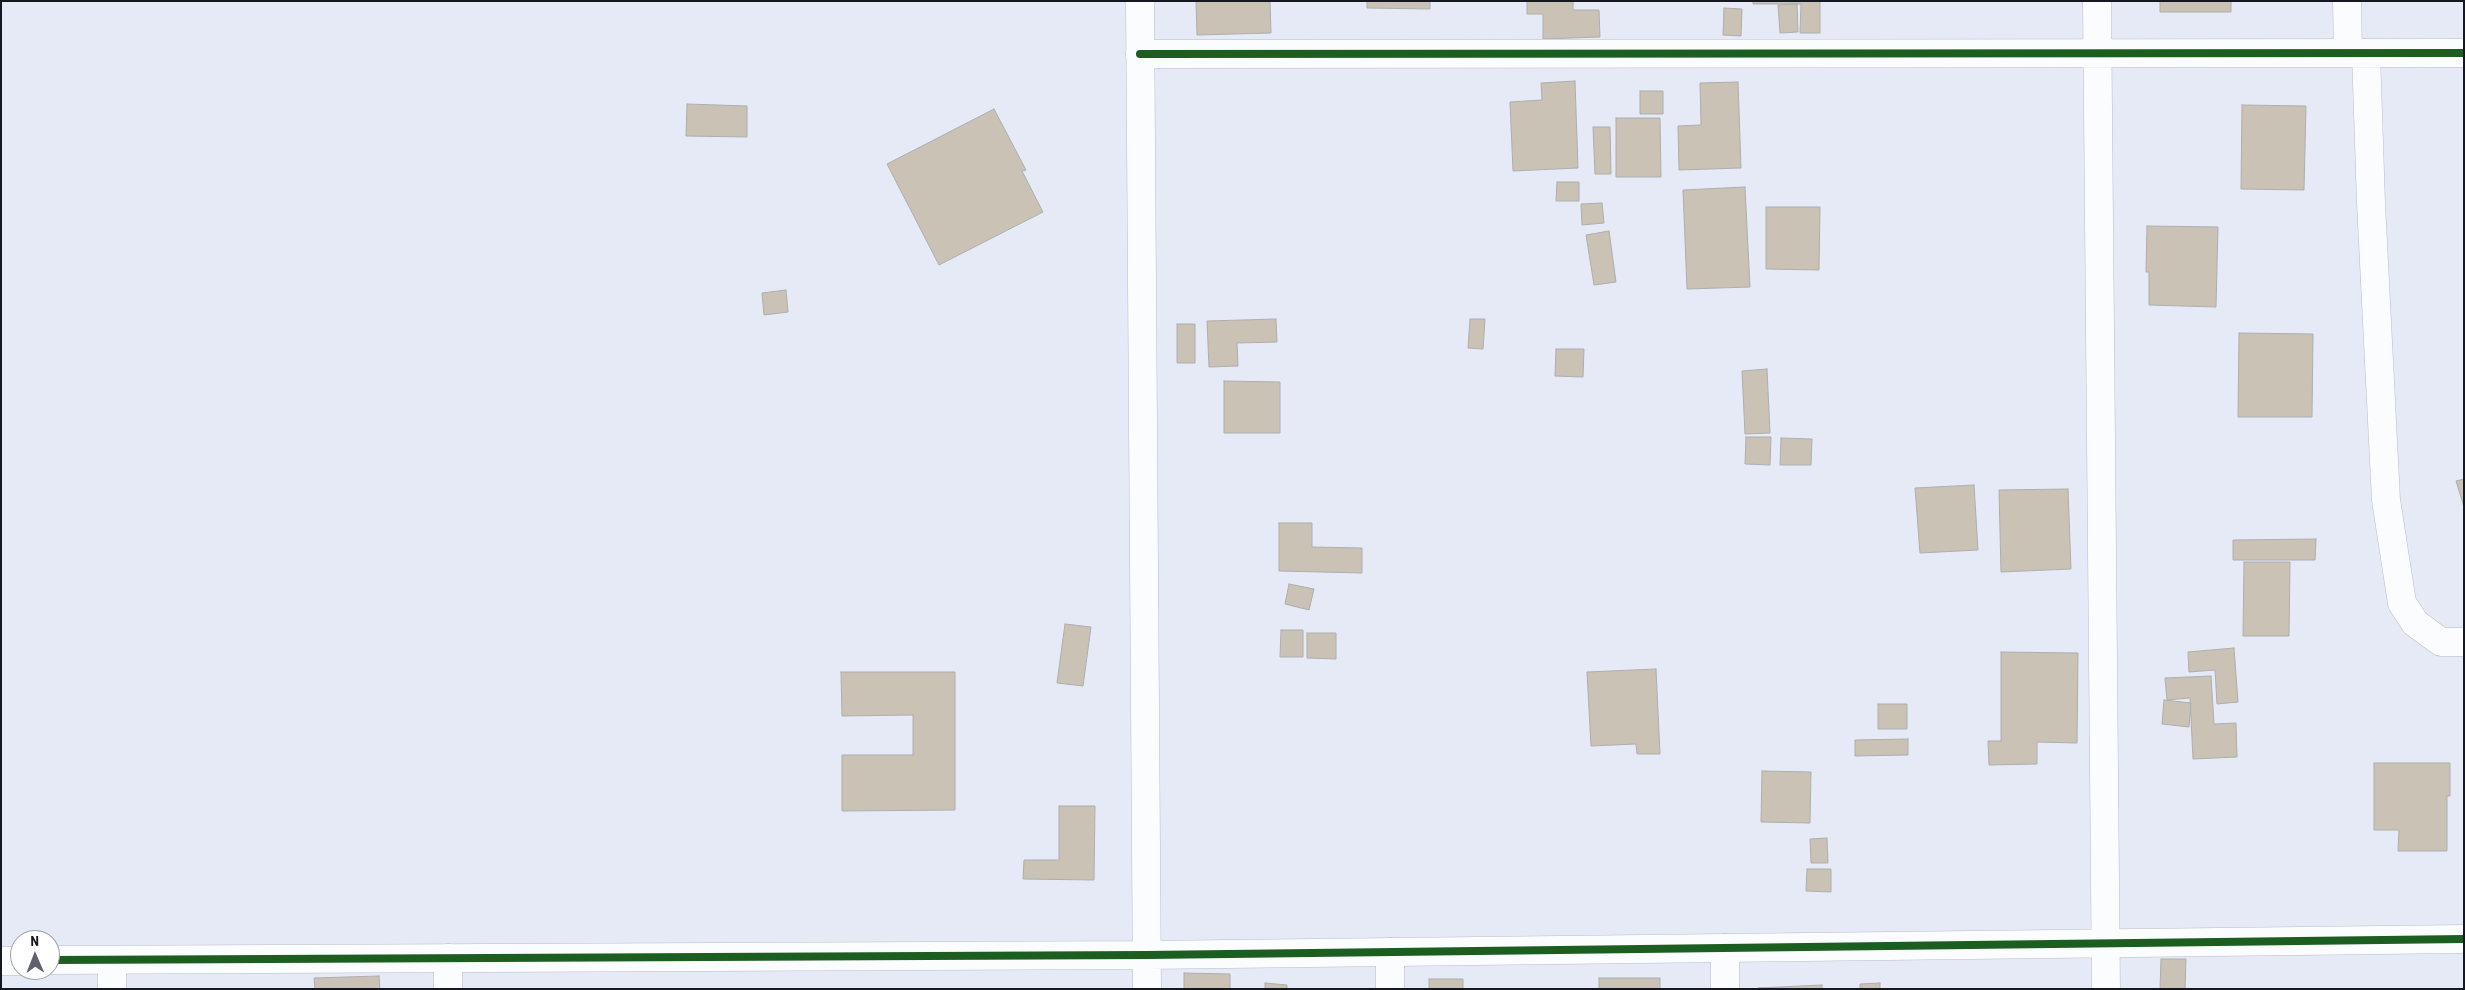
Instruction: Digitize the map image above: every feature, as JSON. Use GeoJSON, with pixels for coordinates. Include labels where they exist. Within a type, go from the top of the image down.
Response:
{"type":"FeatureCollection","features":[{"type":"Feature","properties":{"kind":"street"},"geometry":{"type":"LineString","coordinates":[[1140,1],[1147,989]]}},
{"type":"Feature","properties":{"kind":"street"},"geometry":{"type":"LineString","coordinates":[[2097,1],[2106,989]]}},
{"type":"Feature","properties":{"kind":"street"},"geometry":{"type":"LineString","coordinates":[[2347,1],[2357,53],[2371,203],[2386,500],[2402,603],[2415,624],[2441,642],[2464,642]]}},
{"type":"Feature","properties":{"kind":"street"},"geometry":{"type":"LineString","coordinates":[[1140,54],[2464,53]]}},
{"type":"Feature","properties":{"kind":"street"},"geometry":{"type":"LineString","coordinates":[[60,960],[1147,955],[2464,939]]}},
{"type":"Feature","properties":{"kind":"street"},"geometry":{"type":"LineString","coordinates":[[1724,948],[1725,989]]}},
{"type":"Feature","properties":{"kind":"street"},"geometry":{"type":"LineString","coordinates":[[1390,952],[1390,989]]}},
{"type":"Feature","properties":{"kind":"street"},"geometry":{"type":"LineString","coordinates":[[448,958],[448,989]]}},
{"type":"Feature","properties":{"kind":"street"},"geometry":{"type":"LineString","coordinates":[[112,960],[112,989]]}},
{"type":"Feature","properties":{"kind":"building"},"geometry":{"type":"Polygon","coordinates":[[[1196,1],[1270,1],[1271,33],[1197,35],[1196,1]]]}},
{"type":"Feature","properties":{"kind":"building"},"geometry":{"type":"Polygon","coordinates":[[[1367,1],[1430,1],[1430,9],[1367,8],[1367,1]]]}},
{"type":"Feature","properties":{"kind":"building"},"geometry":{"type":"Polygon","coordinates":[[[1527,1],[1573,1],[1573,10],[1599,10],[1600,37],[1543,39],[1543,14],[1527,14],[1527,1]]]}},
{"type":"Feature","properties":{"kind":"building"},"geometry":{"type":"Polygon","coordinates":[[[1753,1],[1820,1],[1820,33],[1800,33],[1801,4],[1753,4],[1753,1]]]}},
{"type":"Feature","properties":{"kind":"building"},"geometry":{"type":"Polygon","coordinates":[[[2160,1],[2231,1],[2231,12],[2160,12],[2160,1]]]}},
{"type":"Feature","properties":{"kind":"building"},"geometry":{"type":"Polygon","coordinates":[[[1797,4],[1798,32],[1780,33],[1778,5],[1797,4]]]}},
{"type":"Feature","properties":{"kind":"building"},"geometry":{"type":"Polygon","coordinates":[[[1724,8],[1742,9],[1741,36],[1723,35],[1724,8]]]}},
{"type":"Feature","properties":{"kind":"building"},"geometry":{"type":"Polygon","coordinates":[[[1575,81],[1578,168],[1513,171],[1510,102],[1542,100],[1541,83],[1575,81]]]}},
{"type":"Feature","properties":{"kind":"building"},"geometry":{"type":"Polygon","coordinates":[[[1738,82],[1741,168],[1679,170],[1678,126],[1701,125],[1700,83],[1738,82]]]}},
{"type":"Feature","properties":{"kind":"building"},"geometry":{"type":"Polygon","coordinates":[[[1640,91],[1663,91],[1663,114],[1640,114],[1640,91]]]}},
{"type":"Feature","properties":{"kind":"building"},"geometry":{"type":"Polygon","coordinates":[[[687,104],[747,106],[747,137],[686,136],[687,104]]]}},
{"type":"Feature","properties":{"kind":"building"},"geometry":{"type":"Polygon","coordinates":[[[2242,105],[2306,106],[2304,190],[2241,189],[2242,105]]]}},
{"type":"Feature","properties":{"kind":"building"},"geometry":{"type":"Polygon","coordinates":[[[994,109],[1026,170],[1022,171],[1043,212],[939,265],[887,164],[994,109]]]}},
{"type":"Feature","properties":{"kind":"building"},"geometry":{"type":"Polygon","coordinates":[[[1616,118],[1660,118],[1661,177],[1616,177],[1616,118]]]}},
{"type":"Feature","properties":{"kind":"building"},"geometry":{"type":"Polygon","coordinates":[[[1593,127],[1610,127],[1611,174],[1595,174],[1593,127]]]}},
{"type":"Feature","properties":{"kind":"building"},"geometry":{"type":"Polygon","coordinates":[[[1557,182],[1579,182],[1579,201],[1556,201],[1557,182]]]}},
{"type":"Feature","properties":{"kind":"building"},"geometry":{"type":"Polygon","coordinates":[[[1745,187],[1750,287],[1687,289],[1683,190],[1745,187]]]}},
{"type":"Feature","properties":{"kind":"building"},"geometry":{"type":"Polygon","coordinates":[[[1602,203],[1604,223],[1582,225],[1581,204],[1602,203]]]}},
{"type":"Feature","properties":{"kind":"building"},"geometry":{"type":"Polygon","coordinates":[[[1766,207],[1820,207],[1819,270],[1766,269],[1766,207]]]}},
{"type":"Feature","properties":{"kind":"building"},"geometry":{"type":"Polygon","coordinates":[[[2147,226],[2218,227],[2216,307],[2149,305],[2149,272],[2146,272],[2147,226]]]}},
{"type":"Feature","properties":{"kind":"building"},"geometry":{"type":"Polygon","coordinates":[[[1609,231],[1616,282],[1594,285],[1586,235],[1609,231]]]}},
{"type":"Feature","properties":{"kind":"building"},"geometry":{"type":"Polygon","coordinates":[[[786,290],[788,312],[764,315],[762,293],[786,290]]]}},
{"type":"Feature","properties":{"kind":"building"},"geometry":{"type":"Polygon","coordinates":[[[1276,319],[1277,342],[1237,343],[1238,366],[1209,367],[1207,321],[1276,319]]]}},
{"type":"Feature","properties":{"kind":"building"},"geometry":{"type":"Polygon","coordinates":[[[1470,319],[1485,319],[1483,349],[1468,348],[1470,319]]]}},
{"type":"Feature","properties":{"kind":"building"},"geometry":{"type":"Polygon","coordinates":[[[1177,324],[1195,324],[1195,363],[1177,363],[1177,324]]]}},
{"type":"Feature","properties":{"kind":"building"},"geometry":{"type":"Polygon","coordinates":[[[2239,333],[2313,334],[2312,417],[2238,417],[2239,333]]]}},
{"type":"Feature","properties":{"kind":"building"},"geometry":{"type":"Polygon","coordinates":[[[1556,349],[1584,349],[1583,377],[1555,376],[1556,349]]]}},
{"type":"Feature","properties":{"kind":"building"},"geometry":{"type":"Polygon","coordinates":[[[1767,369],[1770,433],[1745,434],[1742,371],[1767,369]]]}},
{"type":"Feature","properties":{"kind":"building"},"geometry":{"type":"Polygon","coordinates":[[[1224,381],[1280,382],[1280,433],[1224,433],[1224,381]]]}},
{"type":"Feature","properties":{"kind":"building"},"geometry":{"type":"Polygon","coordinates":[[[1746,437],[1771,437],[1770,465],[1745,464],[1746,437]]]}},
{"type":"Feature","properties":{"kind":"building"},"geometry":{"type":"Polygon","coordinates":[[[1781,438],[1812,439],[1811,465],[1780,465],[1781,438]]]}},
{"type":"Feature","properties":{"kind":"building"},"geometry":{"type":"Polygon","coordinates":[[[2464,479],[2464,507],[2456,481],[2464,479]]]}},
{"type":"Feature","properties":{"kind":"building"},"geometry":{"type":"Polygon","coordinates":[[[1974,485],[1978,550],[1920,553],[1915,488],[1974,485]]]}},
{"type":"Feature","properties":{"kind":"building"},"geometry":{"type":"Polygon","coordinates":[[[2068,489],[2071,569],[2001,572],[1999,490],[2068,489]]]}},
{"type":"Feature","properties":{"kind":"building"},"geometry":{"type":"Polygon","coordinates":[[[1279,523],[1312,523],[1312,547],[1362,548],[1362,573],[1279,571],[1279,523]]]}},
{"type":"Feature","properties":{"kind":"building"},"geometry":{"type":"Polygon","coordinates":[[[2316,539],[2315,560],[2233,560],[2233,540],[2316,539]]]}},
{"type":"Feature","properties":{"kind":"building"},"geometry":{"type":"Polygon","coordinates":[[[2244,562],[2290,562],[2289,636],[2243,636],[2244,562]]]}},
{"type":"Feature","properties":{"kind":"building"},"geometry":{"type":"Polygon","coordinates":[[[1289,584],[1314,589],[1309,610],[1285,604],[1289,584]]]}},
{"type":"Feature","properties":{"kind":"building"},"geometry":{"type":"Polygon","coordinates":[[[1065,624],[1091,627],[1083,686],[1057,683],[1065,624]]]}},
{"type":"Feature","properties":{"kind":"building"},"geometry":{"type":"Polygon","coordinates":[[[1281,630],[1303,630],[1303,657],[1280,657],[1281,630]]]}},
{"type":"Feature","properties":{"kind":"building"},"geometry":{"type":"Polygon","coordinates":[[[1307,633],[1336,633],[1336,659],[1307,658],[1307,633]]]}},
{"type":"Feature","properties":{"kind":"building"},"geometry":{"type":"Polygon","coordinates":[[[2234,648],[2238,702],[2217,704],[2215,670],[2189,672],[2188,652],[2234,648]]]}},
{"type":"Feature","properties":{"kind":"building"},"geometry":{"type":"Polygon","coordinates":[[[2001,652],[2078,653],[2077,743],[2037,742],[2037,764],[1989,765],[1988,741],[2001,741],[2001,652]]]}},
{"type":"Feature","properties":{"kind":"building"},"geometry":{"type":"Polygon","coordinates":[[[1656,669],[1660,754],[1637,754],[1636,744],[1591,746],[1587,672],[1656,669]]]}},
{"type":"Feature","properties":{"kind":"building"},"geometry":{"type":"Polygon","coordinates":[[[841,672],[955,672],[955,810],[842,811],[842,755],[913,755],[913,715],[842,716],[841,672]]]}},
{"type":"Feature","properties":{"kind":"building"},"geometry":{"type":"Polygon","coordinates":[[[2211,676],[2214,724],[2236,723],[2237,757],[2193,759],[2190,698],[2167,700],[2165,678],[2211,676]]]}},
{"type":"Feature","properties":{"kind":"building"},"geometry":{"type":"Polygon","coordinates":[[[2164,700],[2191,703],[2189,727],[2162,724],[2164,700]]]}},
{"type":"Feature","properties":{"kind":"building"},"geometry":{"type":"Polygon","coordinates":[[[1878,704],[1907,704],[1907,729],[1878,729],[1878,704]]]}},
{"type":"Feature","properties":{"kind":"building"},"geometry":{"type":"Polygon","coordinates":[[[1908,739],[1908,755],[1855,756],[1855,740],[1908,739]]]}},
{"type":"Feature","properties":{"kind":"building"},"geometry":{"type":"Polygon","coordinates":[[[2374,763],[2450,763],[2450,796],[2447,796],[2447,851],[2398,851],[2399,830],[2374,830],[2374,763]]]}},
{"type":"Feature","properties":{"kind":"building"},"geometry":{"type":"Polygon","coordinates":[[[1762,771],[1811,772],[1810,823],[1761,822],[1762,771]]]}},
{"type":"Feature","properties":{"kind":"building"},"geometry":{"type":"Polygon","coordinates":[[[1059,806],[1095,806],[1094,880],[1023,879],[1024,860],[1059,860],[1059,806]]]}},
{"type":"Feature","properties":{"kind":"building"},"geometry":{"type":"Polygon","coordinates":[[[1827,838],[1828,863],[1811,863],[1810,839],[1827,838]]]}},
{"type":"Feature","properties":{"kind":"building"},"geometry":{"type":"Polygon","coordinates":[[[1807,869],[1831,869],[1831,892],[1806,891],[1807,869]]]}},
{"type":"Feature","properties":{"kind":"building"},"geometry":{"type":"Polygon","coordinates":[[[2161,959],[2186,959],[2185,989],[2160,989],[2161,959]]]}},
{"type":"Feature","properties":{"kind":"building"},"geometry":{"type":"Polygon","coordinates":[[[1184,973],[1230,974],[1230,989],[1184,989],[1184,973]]]}},
{"type":"Feature","properties":{"kind":"building"},"geometry":{"type":"Polygon","coordinates":[[[379,976],[380,989],[315,989],[314,978],[379,976]]]}},
{"type":"Feature","properties":{"kind":"building"},"geometry":{"type":"Polygon","coordinates":[[[1599,978],[1660,978],[1660,989],[1599,989],[1599,978]]]}},
{"type":"Feature","properties":{"kind":"building"},"geometry":{"type":"Polygon","coordinates":[[[1429,979],[1463,979],[1463,989],[1429,989],[1429,979]]]}},
{"type":"Feature","properties":{"kind":"building"},"geometry":{"type":"Polygon","coordinates":[[[1265,983],[1287,985],[1287,989],[1265,989],[1265,983]]]}},
{"type":"Feature","properties":{"kind":"building"},"geometry":{"type":"Polygon","coordinates":[[[1880,983],[1880,989],[1860,989],[1860,984],[1880,983]]]}},
{"type":"Feature","properties":{"kind":"building"},"geometry":{"type":"Polygon","coordinates":[[[1822,985],[1822,989],[1758,988],[1822,985]]]}},
{"type":"Feature","properties":{"kind":"cycle path"},"geometry":{"type":"LineString","coordinates":[[1140,54],[2464,53]]}},
{"type":"Feature","properties":{"kind":"cycle path"},"geometry":{"type":"LineString","coordinates":[[60,960],[1147,955],[2464,939]]}}]}
